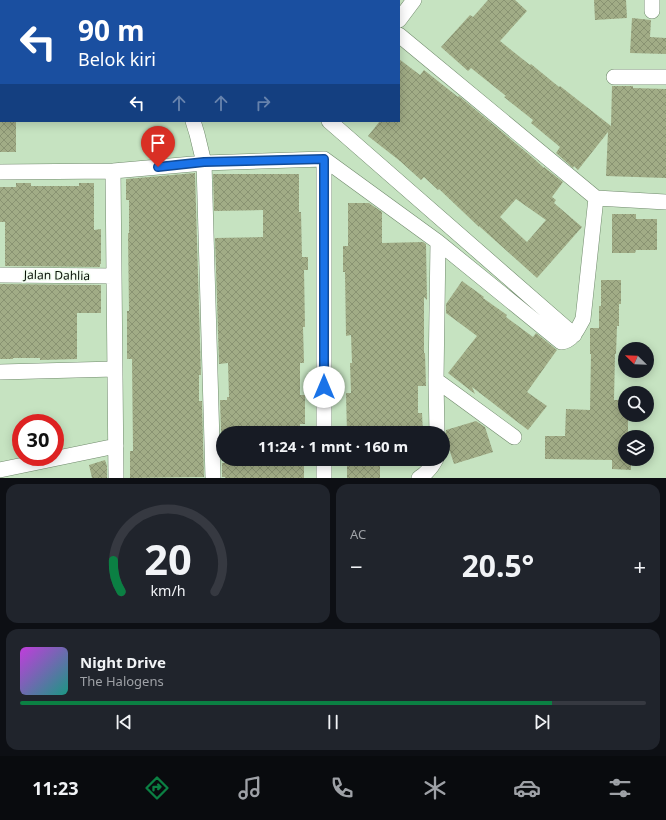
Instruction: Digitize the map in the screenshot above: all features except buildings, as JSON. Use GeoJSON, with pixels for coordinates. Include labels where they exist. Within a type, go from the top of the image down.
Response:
{"type":"FeatureCollection","features":[{"type":"Feature","properties":{"kind":"street"},"geometry":{"type":"LineString","coordinates":[[400,19],[414,0]]}},
{"type":"Feature","properties":{"kind":"street"},"geometry":{"type":"LineString","coordinates":[[400,36],[596,198],[666,202]]}},
{"type":"Feature","properties":{"kind":"street"},"geometry":{"type":"LineString","coordinates":[[614,77],[666,77]]}},
{"type":"Feature","properties":{"kind":"street"},"geometry":{"type":"LineString","coordinates":[[193,122],[204,162],[213,478]]}},
{"type":"Feature","properties":{"kind":"street"},"geometry":{"type":"LineString","coordinates":[[330,122],[574,335]]}},
{"type":"Feature","properties":{"kind":"street"},"geometry":{"type":"LineString","coordinates":[[0,172],[113,171],[204,162],[324,159],[438,242],[562,342],[574,335],[583,319],[596,198]]}},
{"type":"Feature","properties":{"kind":"street"},"geometry":{"type":"LineString","coordinates":[[324,159],[324,426]]}},
{"type":"Feature","properties":{"kind":"street"},"geometry":{"type":"LineString","coordinates":[[113,171],[116,478]]}},
{"type":"Feature","properties":{"kind":"street"},"geometry":{"type":"LineString","coordinates":[[437,426],[438,242]]}},
{"type":"Feature","properties":{"kind":"street","name":"Jalan Dahlia"},"geometry":{"type":"LineString","coordinates":[[0,275],[114,276]]}},
{"type":"Feature","properties":{"kind":"street"},"geometry":{"type":"LineString","coordinates":[[0,372],[115,369]]}},
{"type":"Feature","properties":{"kind":"street"},"geometry":{"type":"LineString","coordinates":[[436,380],[514,437]]}},
{"type":"Feature","properties":{"kind":"street"},"geometry":{"type":"LineString","coordinates":[[0,470],[116,446]]}},
{"type":"Feature","properties":{"kind":"street"},"geometry":{"type":"LineString","coordinates":[[324,466],[324,478]]}},
{"type":"Feature","properties":{"kind":"street"},"geometry":{"type":"LineString","coordinates":[[419,478],[425,475],[432,466]]}},
{"type":"Feature","properties":{"kind":"route"},"geometry":{"type":"LineString","coordinates":[[158,167],[204,162],[324,159],[324,387]]}}]}
